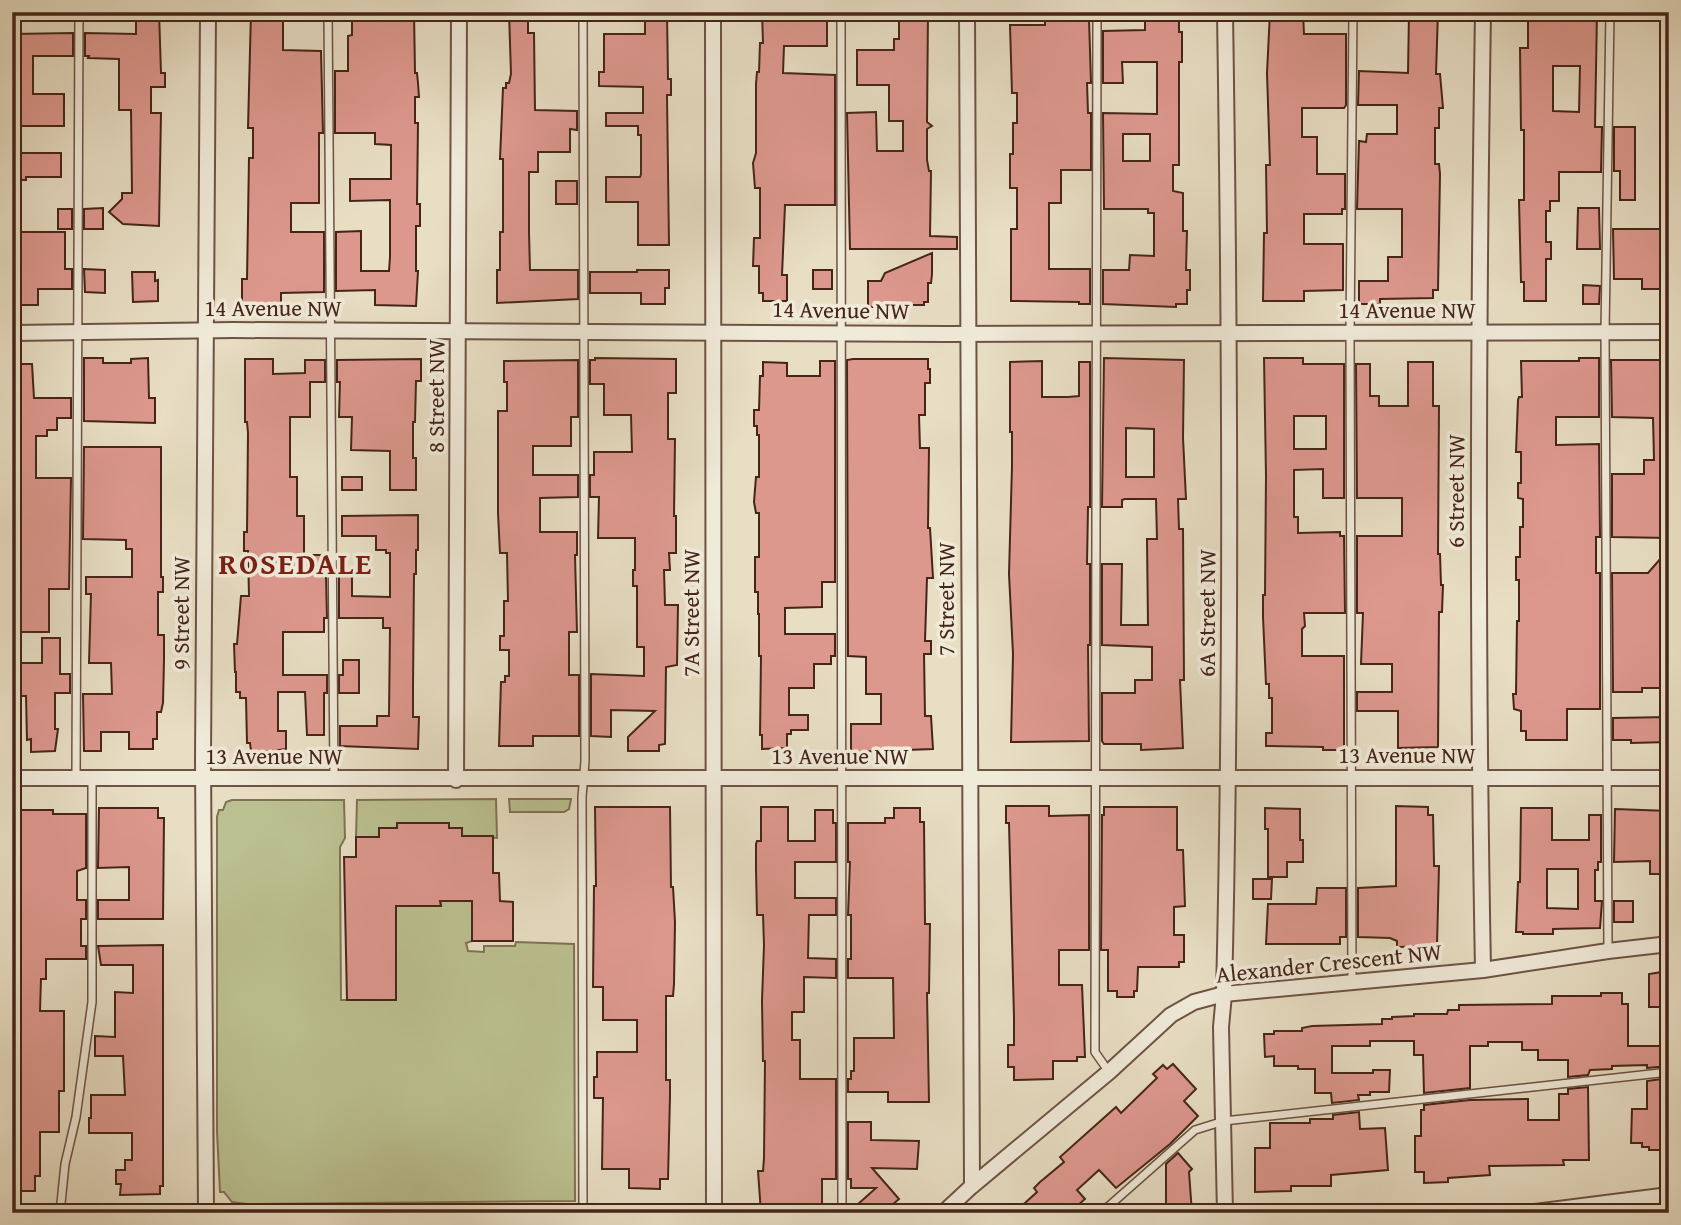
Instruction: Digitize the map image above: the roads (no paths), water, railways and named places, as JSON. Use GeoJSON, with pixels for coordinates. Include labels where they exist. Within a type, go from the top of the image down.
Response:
{"type":"FeatureCollection","features":[{"type":"Feature","properties":{"kind":"street","name":"8 Street NW"},"geometry":{"type":"LineString","coordinates":[[456,780],[458,12]]}},
{"type":"Feature","properties":{"kind":"street","name":"7A Street NW"},"geometry":{"type":"LineString","coordinates":[[713,12],[714,1213]]}},
{"type":"Feature","properties":{"kind":"street","name":"7 Street NW"},"geometry":{"type":"LineString","coordinates":[[967,12],[972,1186]]}},
{"type":"Feature","properties":{"kind":"street","name":"6A Street NW"},"geometry":{"type":"LineString","coordinates":[[1225,12],[1230,333],[1229,778],[1221,1027],[1225,1213]]}},
{"type":"Feature","properties":{"kind":"street","name":"6 Street NW"},"geometry":{"type":"LineString","coordinates":[[1482,12],[1479,778],[1483,970]]}},
{"type":"Feature","properties":{"kind":"street","name":"9 Street NW"},"geometry":{"type":"LineString","coordinates":[[206,1213],[203,778],[208,13]]}},
{"type":"Feature","properties":{"kind":"street","name":"14 Avenue NW"},"geometry":{"type":"LineString","coordinates":[[12,333],[329,330],[967,334],[1669,332]]}},
{"type":"Feature","properties":{"kind":"street","name":"13 Avenue NW"},"geometry":{"type":"LineString","coordinates":[[12,778],[1669,778]]}},
{"type":"Feature","properties":{"kind":"street","name":"Alexander Crescent NW"},"geometry":{"type":"LineString","coordinates":[[943,1213],[1109,1072],[1171,1015],[1194,1002],[1224,994],[1483,970],[1669,944]]}},
{"type":"Feature","properties":{"kind":"street"},"geometry":{"type":"LineString","coordinates":[[1527,1213],[1669,1195]]}},
{"type":"Feature","properties":{"kind":"lane"},"geometry":{"type":"LineString","coordinates":[[76,778],[79,12]]}},
{"type":"Feature","properties":{"kind":"lane"},"geometry":{"type":"LineString","coordinates":[[328,12],[334,778]]}},
{"type":"Feature","properties":{"kind":"lane"},"geometry":{"type":"LineString","coordinates":[[583,12],[583,1213]]}},
{"type":"Feature","properties":{"kind":"lane"},"geometry":{"type":"LineString","coordinates":[[841,12],[842,1213]]}},
{"type":"Feature","properties":{"kind":"lane"},"geometry":{"type":"LineString","coordinates":[[1097,12],[1095,1052],[1109,1072]]}},
{"type":"Feature","properties":{"kind":"lane"},"geometry":{"type":"LineString","coordinates":[[1352,983],[1350,333],[1353,12]]}},
{"type":"Feature","properties":{"kind":"lane"},"geometry":{"type":"LineString","coordinates":[[1608,951],[1605,332],[1610,12]]}},
{"type":"Feature","properties":{"kind":"lane"},"geometry":{"type":"LineString","coordinates":[[60,1213],[65,1164],[76,1117],[92,1002],[92,778]]}},
{"type":"Feature","properties":{"kind":"lane"},"geometry":{"type":"LineString","coordinates":[[1101,1213],[1195,1130],[1224,1121],[1669,1072]]}},
{"type":"Feature","properties":{"kind":"district","name":"ROSEDALE"},"geometry":{"type":"Point","coordinates":[296,564]}}]}
